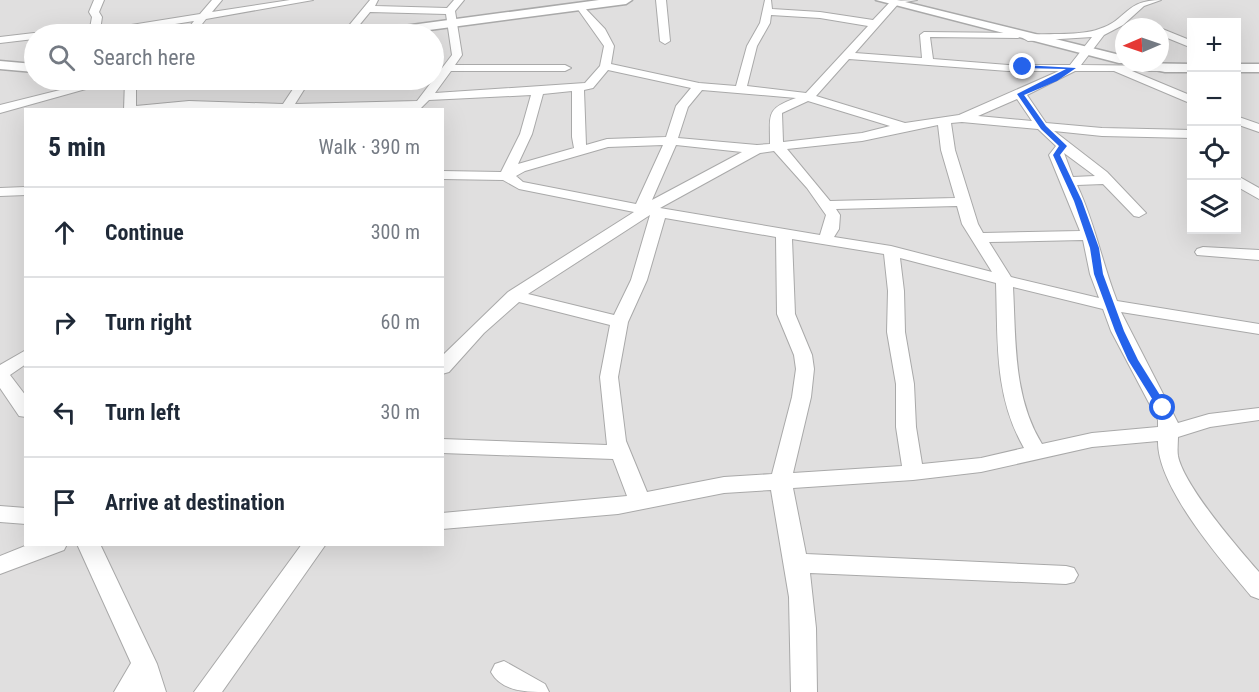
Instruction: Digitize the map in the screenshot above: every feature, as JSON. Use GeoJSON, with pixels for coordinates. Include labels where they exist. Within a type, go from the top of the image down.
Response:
{"type":"FeatureCollection","features":[{"type":"Feature","properties":{"kind":"street"},"geometry":{"type":"LineString","coordinates":[[96,24],[97,18],[94,12],[99,0]]}},
{"type":"Feature","properties":{"kind":"street"},"geometry":{"type":"LineString","coordinates":[[196,24],[217,0]]}},
{"type":"Feature","properties":{"kind":"street"},"geometry":{"type":"LineString","coordinates":[[154,24],[308,0]]}},
{"type":"Feature","properties":{"kind":"street"},"geometry":{"type":"LineString","coordinates":[[355,24],[375,0]]}},
{"type":"Feature","properties":{"kind":"street"},"geometry":{"type":"LineString","coordinates":[[444,70],[457,55],[450,26],[450,11],[459,0]]}},
{"type":"Feature","properties":{"kind":"street"},"geometry":{"type":"LineString","coordinates":[[444,27],[626,0]]}},
{"type":"Feature","properties":{"kind":"street"},"geometry":{"type":"LineString","coordinates":[[662,0],[665,40]]}},
{"type":"Feature","properties":{"kind":"street"},"geometry":{"type":"LineString","coordinates":[[740,91],[752,45],[765,22],[769,0]]}},
{"type":"Feature","properties":{"kind":"street"},"geometry":{"type":"LineString","coordinates":[[824,240],[831,229],[833,215],[812,185],[777,146],[776,113],[789,104],[809,97],[850,56],[895,2],[912,0]]}},
{"type":"Feature","properties":{"kind":"street"},"geometry":{"type":"LineString","coordinates":[[928,60],[925,35],[928,34],[1023,37],[1100,33],[1133,20],[1138,2],[1156,0]]}},
{"type":"Feature","properties":{"kind":"street"},"geometry":{"type":"LineString","coordinates":[[895,2],[1086,53],[1115,63]]}},
{"type":"Feature","properties":{"kind":"street"},"geometry":{"type":"LineString","coordinates":[[310,108],[422,103],[589,86],[605,66],[609,45],[582,8]]}},
{"type":"Feature","properties":{"kind":"street"},"geometry":{"type":"LineString","coordinates":[[366,9],[450,11]]}},
{"type":"Feature","properties":{"kind":"street"},"geometry":{"type":"LineString","coordinates":[[765,12],[820,15],[876,24]]}},
{"type":"Feature","properties":{"kind":"street"},"geometry":{"type":"LineString","coordinates":[[962,118],[1054,80],[1073,68],[1100,33]]}},
{"type":"Feature","properties":{"kind":"street"},"geometry":{"type":"LineString","coordinates":[[1169,35],[1187,43]]}},
{"type":"Feature","properties":{"kind":"street"},"geometry":{"type":"LineString","coordinates":[[0,40],[24,37]]}},
{"type":"Feature","properties":{"kind":"street"},"geometry":{"type":"LineString","coordinates":[[850,56],[928,60],[1008,68],[1115,65]]}},
{"type":"Feature","properties":{"kind":"street"},"geometry":{"type":"LineString","coordinates":[[0,64],[24,67]]}},
{"type":"Feature","properties":{"kind":"street"},"geometry":{"type":"LineString","coordinates":[[605,66],[699,86],[809,97],[903,127]]}},
{"type":"Feature","properties":{"kind":"street"},"geometry":{"type":"LineString","coordinates":[[444,72],[565,68]]}},
{"type":"Feature","properties":{"kind":"street"},"geometry":{"type":"LineString","coordinates":[[1169,68],[1187,69]]}},
{"type":"Feature","properties":{"kind":"street"},"geometry":{"type":"LineString","coordinates":[[1241,68],[1259,68]]}},
{"type":"Feature","properties":{"kind":"street"},"geometry":{"type":"LineString","coordinates":[[1135,72],[1187,99]]}},
{"type":"Feature","properties":{"kind":"street"},"geometry":{"type":"LineString","coordinates":[[640,502],[620,452],[612,418],[609,377],[619,322],[639,280],[650,210],[670,141],[682,106],[699,86]]}},
{"type":"Feature","properties":{"kind":"street"},"geometry":{"type":"LineString","coordinates":[[578,88],[578,137],[581,149]]}},
{"type":"Feature","properties":{"kind":"street"},"geometry":{"type":"LineString","coordinates":[[0,109],[73,90]]}},
{"type":"Feature","properties":{"kind":"street"},"geometry":{"type":"LineString","coordinates":[[131,90],[132,108]]}},
{"type":"Feature","properties":{"kind":"street"},"geometry":{"type":"LineString","coordinates":[[288,108],[298,90]]}},
{"type":"Feature","properties":{"kind":"street"},"geometry":{"type":"LineString","coordinates":[[422,103],[430,90]]}},
{"type":"Feature","properties":{"kind":"street"},"geometry":{"type":"LineString","coordinates":[[506,176],[526,134],[538,91]]}},
{"type":"Feature","properties":{"kind":"street"},"geometry":{"type":"LineString","coordinates":[[1020,94],[1043,128],[1107,180],[1139,213]]}},
{"type":"Feature","properties":{"kind":"street"},"geometry":{"type":"LineString","coordinates":[[155,108],[189,105],[262,108]]}},
{"type":"Feature","properties":{"kind":"street"},"geometry":{"type":"LineString","coordinates":[[444,175],[506,176],[520,168],[607,143],[670,141],[757,149],[862,137],[903,127],[962,118],[1043,128],[1187,134]]}},
{"type":"Feature","properties":{"kind":"street"},"geometry":{"type":"LineString","coordinates":[[944,120],[948,150],[970,224],[1004,278],[1010,389],[1022,427],[1037,452]]}},
{"type":"Feature","properties":{"kind":"street"},"geometry":{"type":"LineString","coordinates":[[1241,122],[1259,130]]}},
{"type":"Feature","properties":{"kind":"street"},"geometry":{"type":"LineString","coordinates":[[1241,132],[1259,130]]}},
{"type":"Feature","properties":{"kind":"street"},"geometry":{"type":"LineString","coordinates":[[1175,134],[1187,144]]}},
{"type":"Feature","properties":{"kind":"street"},"geometry":{"type":"LineString","coordinates":[[1063,146],[1056,155],[1078,201],[1094,248],[1098,274],[1133,360],[1163,408],[1169,433],[1168,456],[1184,492],[1216,538],[1259,589]]}},
{"type":"Feature","properties":{"kind":"street"},"geometry":{"type":"LineString","coordinates":[[444,366],[478,329],[514,296],[650,210],[757,149]]}},
{"type":"Feature","properties":{"kind":"street"},"geometry":{"type":"LineString","coordinates":[[506,176],[519,185],[650,210],[891,250],[1111,306],[1259,329]]}},
{"type":"Feature","properties":{"kind":"street"},"geometry":{"type":"LineString","coordinates":[[1067,181],[1107,180]]}},
{"type":"Feature","properties":{"kind":"street"},"geometry":{"type":"LineString","coordinates":[[1237,180],[1259,195]]}},
{"type":"Feature","properties":{"kind":"street"},"geometry":{"type":"LineString","coordinates":[[0,192],[24,190]]}},
{"type":"Feature","properties":{"kind":"street"},"geometry":{"type":"LineString","coordinates":[[824,205],[963,202]]}},
{"type":"Feature","properties":{"kind":"street"},"geometry":{"type":"LineString","coordinates":[[784,232],[783,295],[786,316],[802,351],[806,366],[801,406],[782,480],[790,542],[797,563],[804,625],[804,692]]}},
{"type":"Feature","properties":{"kind":"street"},"geometry":{"type":"LineString","coordinates":[[980,238],[1089,235]]}},
{"type":"Feature","properties":{"kind":"street"},"geometry":{"type":"LineString","coordinates":[[891,250],[896,291],[896,332],[913,473]]}},
{"type":"Feature","properties":{"kind":"street"},"geometry":{"type":"LineString","coordinates":[[1203,252],[1259,255]]}},
{"type":"Feature","properties":{"kind":"street"},"geometry":{"type":"LineString","coordinates":[[514,296],[619,322]]}},
{"type":"Feature","properties":{"kind":"street"},"geometry":{"type":"LineString","coordinates":[[24,356],[0,374],[24,408]]}},
{"type":"Feature","properties":{"kind":"street"},"geometry":{"type":"LineString","coordinates":[[444,521],[640,502],[724,485],[913,473],[981,465],[1092,440],[1169,433],[1209,421],[1259,414]]}},
{"type":"Feature","properties":{"kind":"street"},"geometry":{"type":"LineString","coordinates":[[444,446],[620,452]]}},
{"type":"Feature","properties":{"kind":"street"},"geometry":{"type":"LineString","coordinates":[[0,514],[24,516]]}},
{"type":"Feature","properties":{"kind":"street"},"geometry":{"type":"LineString","coordinates":[[0,565],[51,546]]}},
{"type":"Feature","properties":{"kind":"street"},"geometry":{"type":"LineString","coordinates":[[89,546],[144,664],[153,692]]}},
{"type":"Feature","properties":{"kind":"street"},"geometry":{"type":"LineString","coordinates":[[207,692],[314,546]]}},
{"type":"Feature","properties":{"kind":"street"},"geometry":{"type":"LineString","coordinates":[[797,563],[1066,575]]}},
{"type":"Feature","properties":{"kind":"street"},"geometry":{"type":"LineString","coordinates":[[127,692],[144,664]]}},
{"type":"Feature","properties":{"kind":"street"},"geometry":{"type":"LineString","coordinates":[[504,672],[536,692]]}},
{"type":"Feature","properties":{"kind":"shaded area"},"geometry":{"type":"Polygon","coordinates":[[[0,0],[1259,0],[1259,692],[0,692],[0,0]]]}},
{"type":"Feature","properties":{"kind":"route"},"geometry":{"type":"LineString","coordinates":[[1023,67],[1073,68],[1054,80],[1020,94],[1043,128],[1063,146],[1057,150],[1056,155],[1078,201],[1094,248],[1098,274],[1133,360],[1163,408]]}}]}
